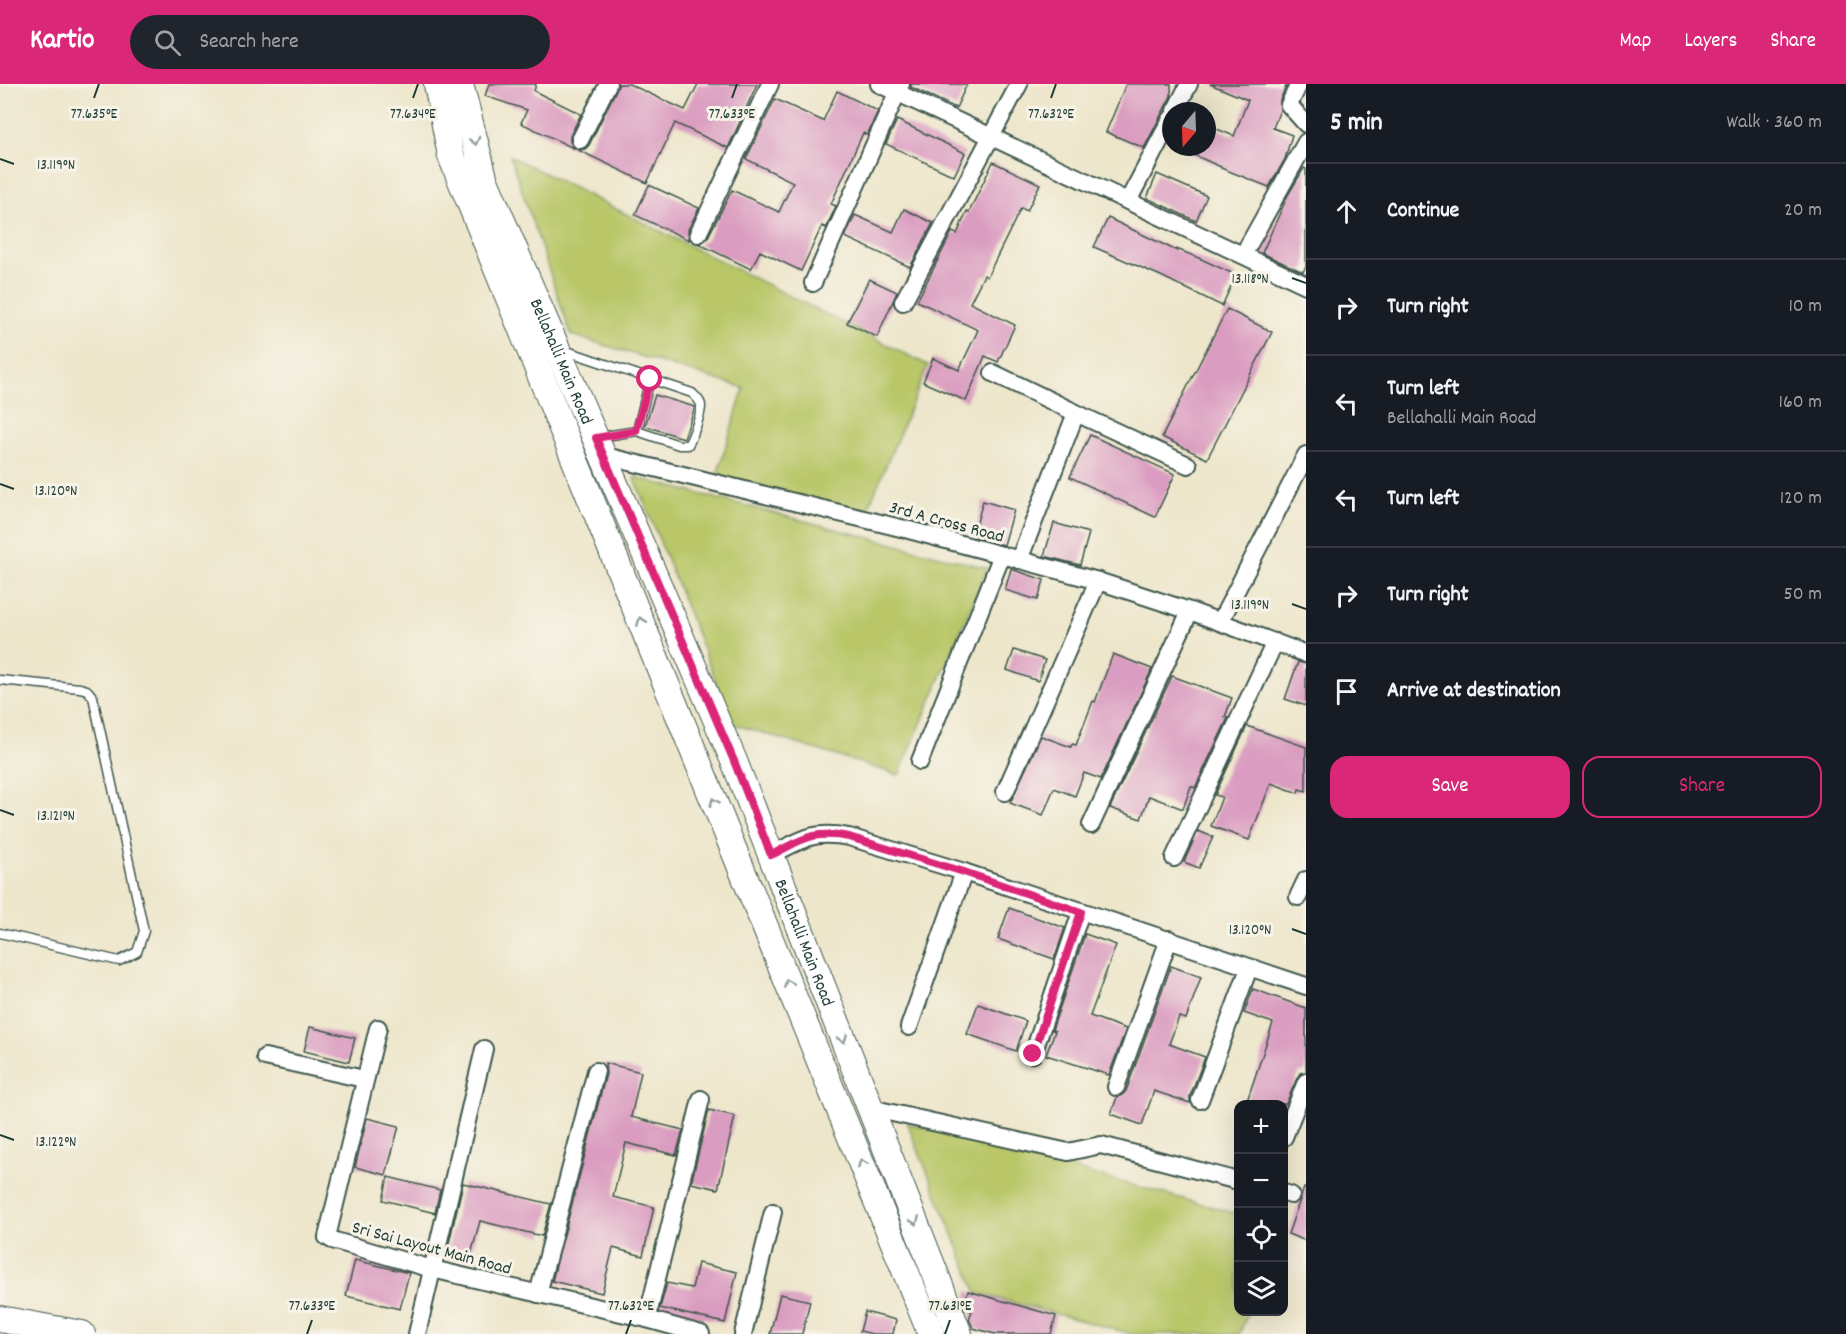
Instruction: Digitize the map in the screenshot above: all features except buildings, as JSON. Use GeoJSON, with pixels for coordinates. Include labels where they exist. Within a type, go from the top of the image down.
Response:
{"type":"FeatureCollection","features":[{"type":"Feature","properties":{"kind":"main road","name":"Bellahalli Main Road"},"geometry":{"type":"LineString","coordinates":[[437,84],[451,156],[931,1334]]}},
{"type":"Feature","properties":{"kind":"main road","name":"Bellahalli Main Road"},"geometry":{"type":"LineString","coordinates":[[460,84],[485,181],[734,761],[959,1334]]}},
{"type":"Feature","properties":{"kind":"main road"},"geometry":{"type":"LineString","coordinates":[[0,1319],[82,1334]]}},
{"type":"Feature","properties":{"kind":"street"},"geometry":{"type":"LineString","coordinates":[[580,140],[608,84]]}},
{"type":"Feature","properties":{"kind":"street"},"geometry":{"type":"LineString","coordinates":[[698,234],[770,84]]}},
{"type":"Feature","properties":{"kind":"street"},"geometry":{"type":"LineString","coordinates":[[879,84],[899,88],[991,138],[1306,285]]}},
{"type":"Feature","properties":{"kind":"street"},"geometry":{"type":"LineString","coordinates":[[903,302],[1019,84]]}},
{"type":"Feature","properties":{"kind":"street"},"geometry":{"type":"LineString","coordinates":[[1180,102],[1189,84]]}},
{"type":"Feature","properties":{"kind":"street"},"geometry":{"type":"LineString","coordinates":[[1299,84],[1289,105],[1306,124]]}},
{"type":"Feature","properties":{"kind":"street"},"geometry":{"type":"LineString","coordinates":[[813,283],[899,88]]}},
{"type":"Feature","properties":{"kind":"street"},"geometry":{"type":"LineString","coordinates":[[1128,201],[1162,136]]}},
{"type":"Feature","properties":{"kind":"street"},"geometry":{"type":"LineString","coordinates":[[1243,255],[1306,142]]}},
{"type":"Feature","properties":{"kind":"street"},"geometry":{"type":"LineString","coordinates":[[993,373],[1188,465]]}},
{"type":"Feature","properties":{"kind":"street"},"geometry":{"type":"LineString","coordinates":[[1019,560],[1076,413]]}},
{"type":"Feature","properties":{"kind":"street","name":"3rd A Cross Road"},"geometry":{"type":"LineString","coordinates":[[571,447],[599,447],[1098,581],[1190,611],[1306,654]]}},
{"type":"Feature","properties":{"kind":"street"},"geometry":{"type":"LineString","coordinates":[[1220,622],[1306,455]]}},
{"type":"Feature","properties":{"kind":"street"},"geometry":{"type":"LineString","coordinates":[[921,761],[1002,555]]}},
{"type":"Feature","properties":{"kind":"street"},"geometry":{"type":"LineString","coordinates":[[1005,792],[1098,581]]}},
{"type":"Feature","properties":{"kind":"street"},"geometry":{"type":"LineString","coordinates":[[1091,825],[1190,611]]}},
{"type":"Feature","properties":{"kind":"street"},"geometry":{"type":"LineString","coordinates":[[1173,858],[1275,642]]}},
{"type":"Feature","properties":{"kind":"street"},"geometry":{"type":"LineString","coordinates":[[771,855],[813,834],[849,837],[964,872],[1306,986]]}},
{"type":"Feature","properties":{"kind":"street"},"geometry":{"type":"LineString","coordinates":[[909,1027],[964,872]]}},
{"type":"Feature","properties":{"kind":"street"},"geometry":{"type":"LineString","coordinates":[[1298,897],[1306,880]]}},
{"type":"Feature","properties":{"kind":"street"},"geometry":{"type":"LineString","coordinates":[[1033,1054],[1081,912]]}},
{"type":"Feature","properties":{"kind":"street"},"geometry":{"type":"LineString","coordinates":[[1116,1087],[1168,939]]}},
{"type":"Feature","properties":{"kind":"street"},"geometry":{"type":"LineString","coordinates":[[1200,1100],[1249,968]]}},
{"type":"Feature","properties":{"kind":"street","name":"Sri Sai Layout Main Road"},"geometry":{"type":"LineString","coordinates":[[378,1028],[327,1237],[432,1269],[648,1319],[702,1334]]}},
{"type":"Feature","properties":{"kind":"street"},"geometry":{"type":"LineString","coordinates":[[417,1334],[484,1049]]}},
{"type":"Feature","properties":{"kind":"street"},"geometry":{"type":"LineString","coordinates":[[265,1057],[364,1079]]}},
{"type":"Feature","properties":{"kind":"street"},"geometry":{"type":"LineString","coordinates":[[538,1294],[596,1071]]}},
{"type":"Feature","properties":{"kind":"street"},"geometry":{"type":"LineString","coordinates":[[1288,1127],[1306,1082]]}},
{"type":"Feature","properties":{"kind":"street"},"geometry":{"type":"LineString","coordinates":[[648,1319],[701,1099]]}},
{"type":"Feature","properties":{"kind":"street"},"geometry":{"type":"LineString","coordinates":[[870,1108],[1068,1152],[1101,1145],[1234,1180]]}},
{"type":"Feature","properties":{"kind":"street"},"geometry":{"type":"LineString","coordinates":[[744,1334],[773,1212]]}},
{"type":"Feature","properties":{"kind":"lane"},"geometry":{"type":"LineString","coordinates":[[557,348],[692,393],[701,405],[692,439],[688,445],[679,445],[636,431],[599,447]]}},
{"type":"Feature","properties":{"kind":"lane"},"geometry":{"type":"LineString","coordinates":[[636,431],[650,379]]}},
{"type":"Feature","properties":{"kind":"lane"},"geometry":{"type":"LineString","coordinates":[[0,680],[80,688],[87,690],[93,697],[144,931],[137,952],[119,962],[0,933]]}},
{"type":"Feature","properties":{"kind":"green space"},"geometry":{"type":"Polygon","coordinates":[[[510,156],[928,365],[867,511],[716,478],[744,388],[571,335],[510,156]]]}},
{"type":"Feature","properties":{"kind":"green space"},"geometry":{"type":"Polygon","coordinates":[[[634,477],[987,568],[899,775],[733,724],[634,477]]]}},
{"type":"Feature","properties":{"kind":"green space"},"geometry":{"type":"Polygon","coordinates":[[[907,1123],[1234,1213],[1234,1316],[1247,1316],[1239,1334],[1132,1334],[977,1293],[907,1123]]]}},
{"type":"Feature","properties":{"kind":"route"},"geometry":{"type":"LineString","coordinates":[[650,379],[636,431],[596,438],[734,761],[771,855],[813,834],[849,837],[964,872],[1081,912],[1033,1054]]}}]}
